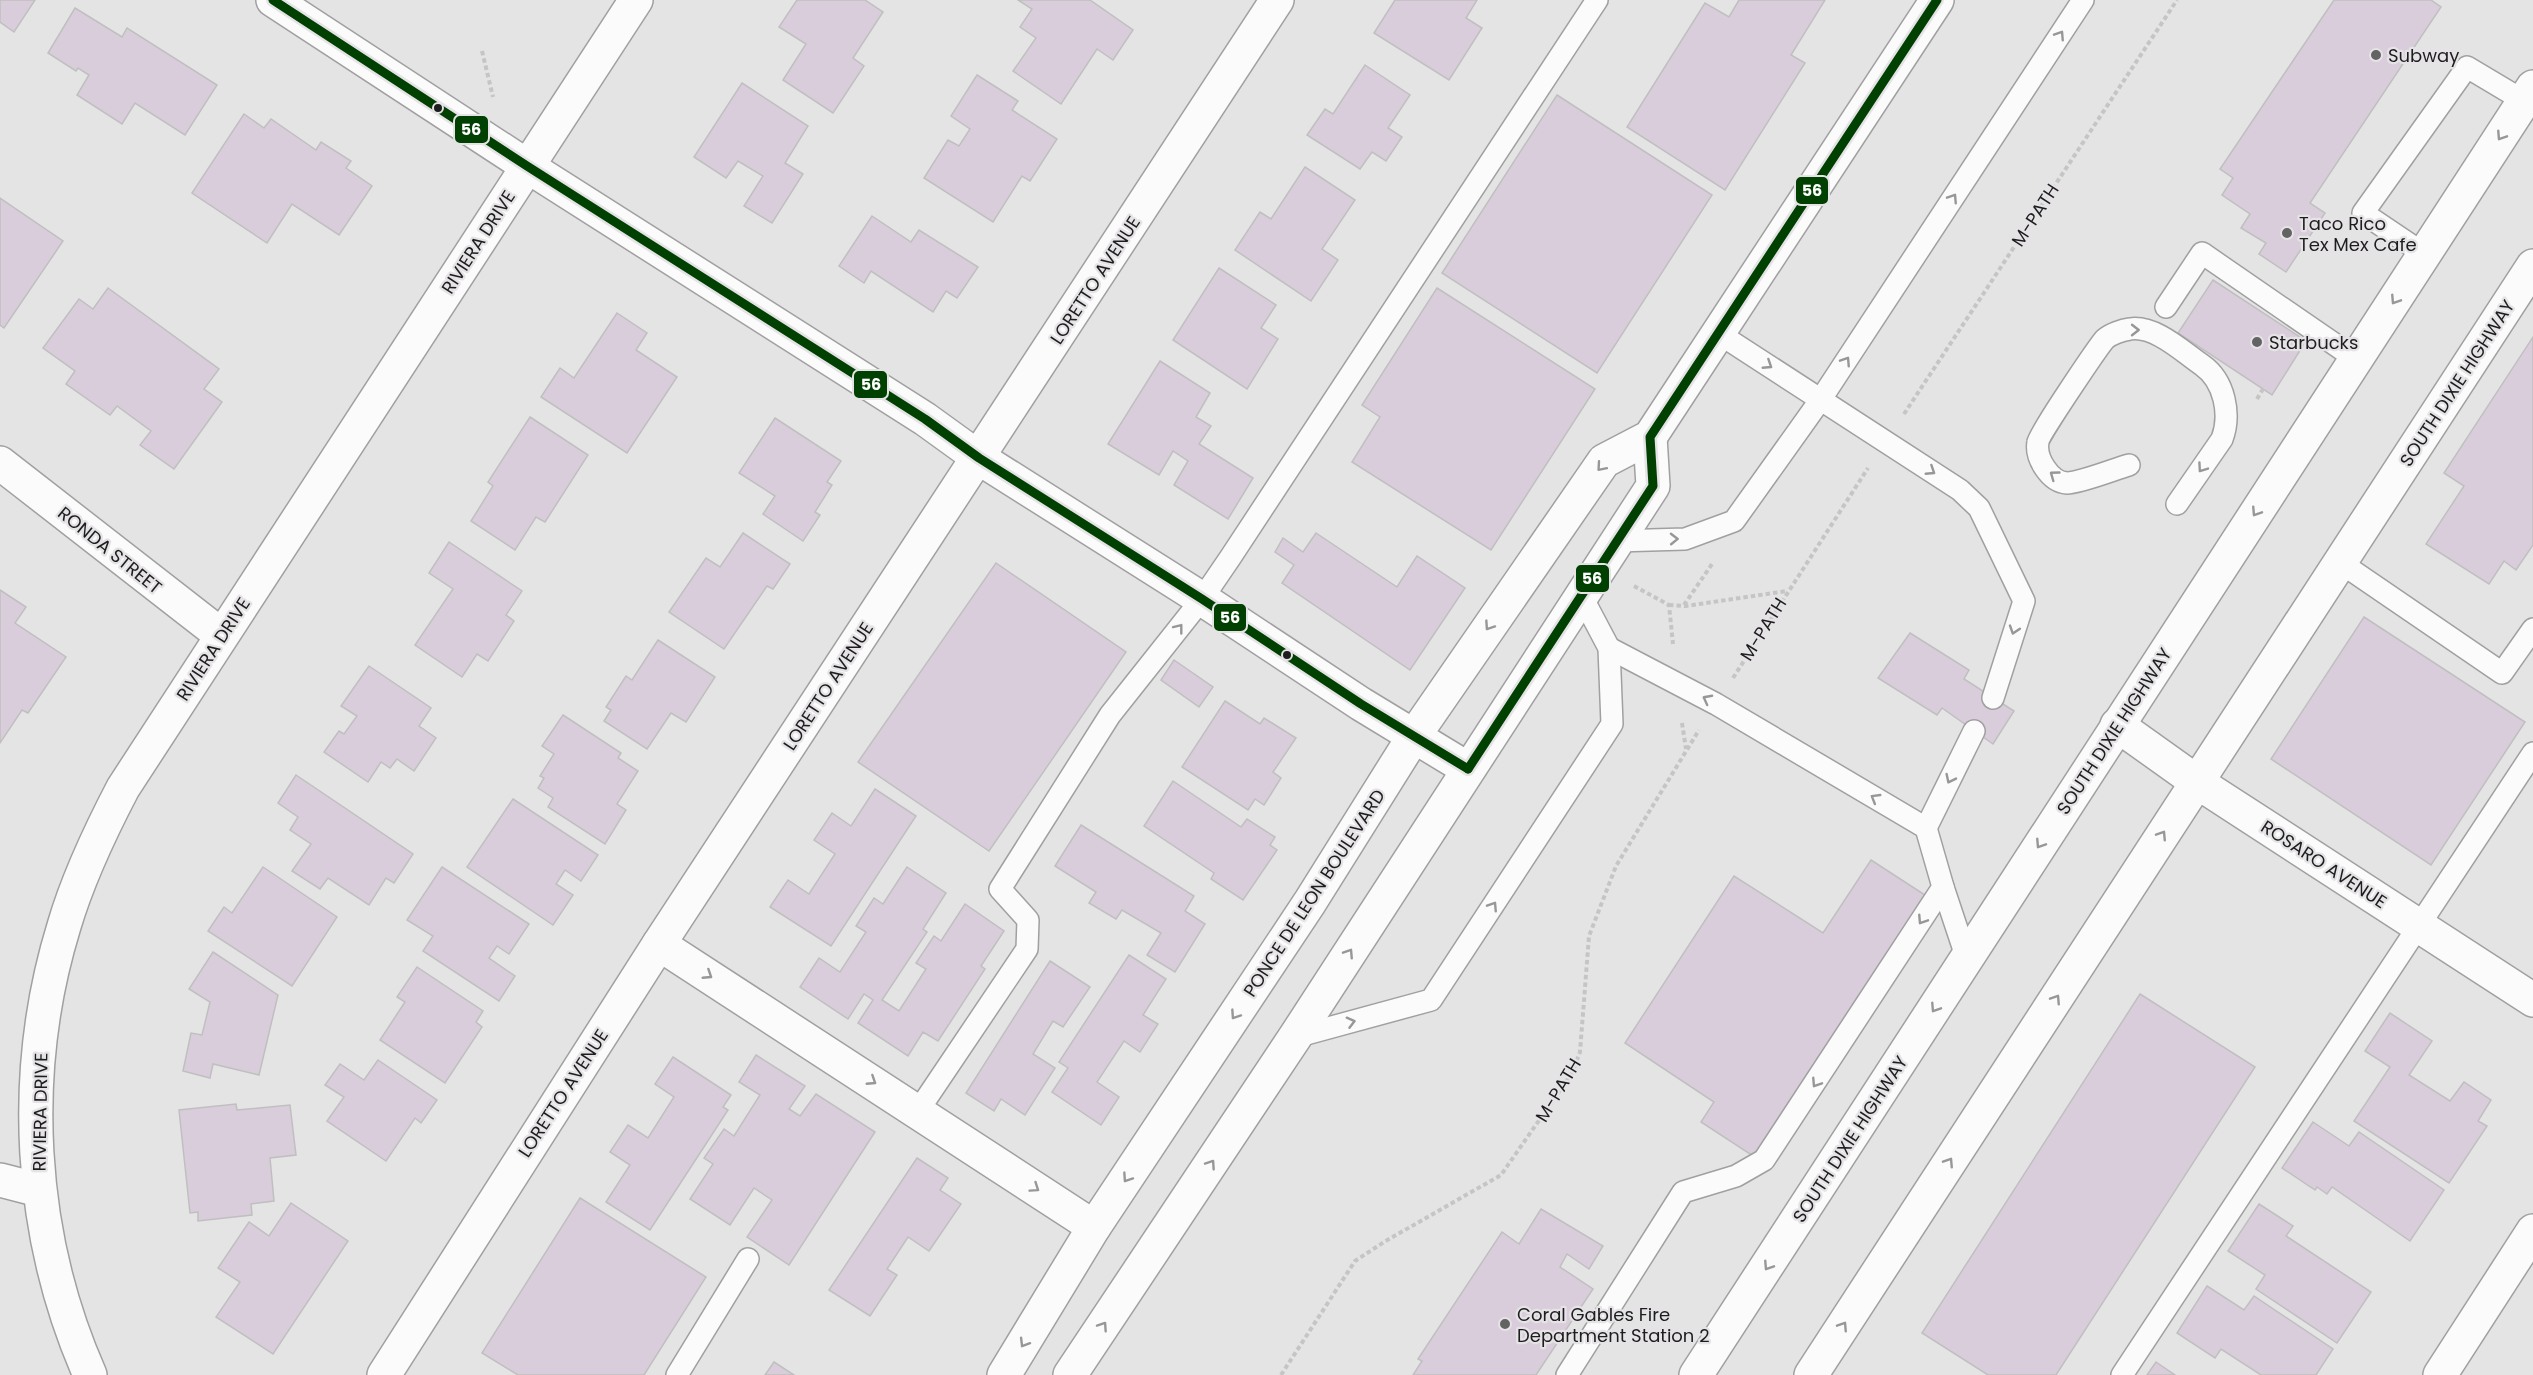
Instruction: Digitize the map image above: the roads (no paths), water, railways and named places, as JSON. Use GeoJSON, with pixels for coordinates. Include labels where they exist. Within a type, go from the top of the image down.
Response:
{"type":"FeatureCollection","features":[{"type":"Feature","properties":{"kind":"main road"},"geometry":{"type":"LineString","coordinates":[[273,0],[925,419],[979,458],[1202,599],[1361,704],[1468,769]]}},
{"type":"Feature","properties":{"kind":"main road","name":"RIVIERA DRIVE"},"geometry":{"type":"LineString","coordinates":[[90,1375],[65,1308],[45,1229],[39,1191],[37,1146],[38,1062],[47,998],[63,927],[93,849],[123,788],[636,0]]}},
{"type":"Feature","properties":{"kind":"main road","name":"LORETTO AVENUE"},"geometry":{"type":"LineString","coordinates":[[384,1375],[659,944],[1277,0]]}},
{"type":"Feature","properties":{"kind":"main road","name":"PONCE DE LEON BOULEVARD"},"geometry":{"type":"LineString","coordinates":[[1004,1375],[1094,1227],[1310,902],[1414,736],[1604,461],[1650,437],[1937,0]]}},
{"type":"Feature","properties":{"kind":"main road","name":"SOUTH DIXIE HIGHWAY"},"geometry":{"type":"LineString","coordinates":[[1696,1375],[2528,94]]}},
{"type":"Feature","properties":{"kind":"main road","name":"SOUTH DIXIE HIGHWAY"},"geometry":{"type":"LineString","coordinates":[[1811,1375],[2533,266]]}},
{"type":"Feature","properties":{"kind":"main road"},"geometry":{"type":"LineString","coordinates":[[1070,1375],[1295,1037],[1653,486],[1650,437]]}},
{"type":"Feature","properties":{"kind":"main road","name":"RONDA STREET"},"geometry":{"type":"LineString","coordinates":[[0,463],[221,635]]}},
{"type":"Feature","properties":{"kind":"main road","name":"ROSARO AVENUE"},"geometry":{"type":"LineString","coordinates":[[2117,725],[2197,782],[2533,1000]]}},
{"type":"Feature","properties":{"kind":"main road"},"geometry":{"type":"LineString","coordinates":[[659,944],[1094,1227]]}},
{"type":"Feature","properties":{"kind":"main road"},"geometry":{"type":"LineString","coordinates":[[0,1180],[39,1191]]}},
{"type":"Feature","properties":{"kind":"main road"},"geometry":{"type":"LineString","coordinates":[[2440,1375],[2533,1231]]}},
{"type":"Feature","properties":{"kind":"lane"},"geometry":{"type":"LineString","coordinates":[[918,1111],[1028,949],[1028,920],[999,888],[1110,714],[1202,599],[1597,0]]}},
{"type":"Feature","properties":{"kind":"lane"},"geometry":{"type":"LineString","coordinates":[[1616,541],[1685,539],[1734,521],[1821,399],[2083,0]]}},
{"type":"Feature","properties":{"kind":"lane"},"geometry":{"type":"LineString","coordinates":[[2424,254],[2363,213],[2467,67],[2528,94]]}},
{"type":"Feature","properties":{"kind":"lane"},"geometry":{"type":"LineString","coordinates":[[2166,307],[2202,253],[2356,359]]}},
{"type":"Feature","properties":{"kind":"lane"},"geometry":{"type":"LineString","coordinates":[[2129,465],[2067,483],[2054,477],[2044,467],[2038,453],[2038,441],[2043,428],[2069,394],[2098,347],[2108,337],[2119,332],[2141,329],[2154,333],[2205,367],[2217,382],[2227,412],[2227,427],[2222,439],[2177,504]]}},
{"type":"Feature","properties":{"kind":"lane"},"geometry":{"type":"LineString","coordinates":[[1718,333],[1960,490],[1979,508],[2024,601],[1993,698]]}},
{"type":"Feature","properties":{"kind":"lane"},"geometry":{"type":"LineString","coordinates":[[2341,563],[2502,673],[2533,629]]}},
{"type":"Feature","properties":{"kind":"lane"},"geometry":{"type":"LineString","coordinates":[[1295,1037],[1431,1000],[1612,724],[1609,648],[1581,595]]}},
{"type":"Feature","properties":{"kind":"lane"},"geometry":{"type":"LineString","coordinates":[[1609,648],[1716,704],[1926,828]]}},
{"type":"Feature","properties":{"kind":"lane"},"geometry":{"type":"LineString","coordinates":[[1967,959],[1926,828],[1974,730]]}},
{"type":"Feature","properties":{"kind":"lane"},"geometry":{"type":"LineString","coordinates":[[2122,1375],[2533,753]]}},
{"type":"Feature","properties":{"kind":"lane"},"geometry":{"type":"LineString","coordinates":[[1570,1374],[1683,1192],[1736,1176],[1764,1160],[1943,887]]}},
{"type":"Feature","properties":{"kind":"lane"},"geometry":{"type":"LineString","coordinates":[[677,1375],[748,1259]]}},
{"type":"Feature","properties":{"kind":"place","name":"Subway"},"geometry":{"type":"Point","coordinates":[2376,55]}},
{"type":"Feature","properties":{"kind":"place","name":"Taco Rico Tex Mex Cafe"},"geometry":{"type":"Point","coordinates":[2287,233]}},
{"type":"Feature","properties":{"kind":"place","name":"Starbucks"},"geometry":{"type":"Point","coordinates":[2257,342]}},
{"type":"Feature","properties":{"kind":"place","name":"Coral Gables Fire Department Station 2"},"geometry":{"type":"Point","coordinates":[1505,1324]}}]}
